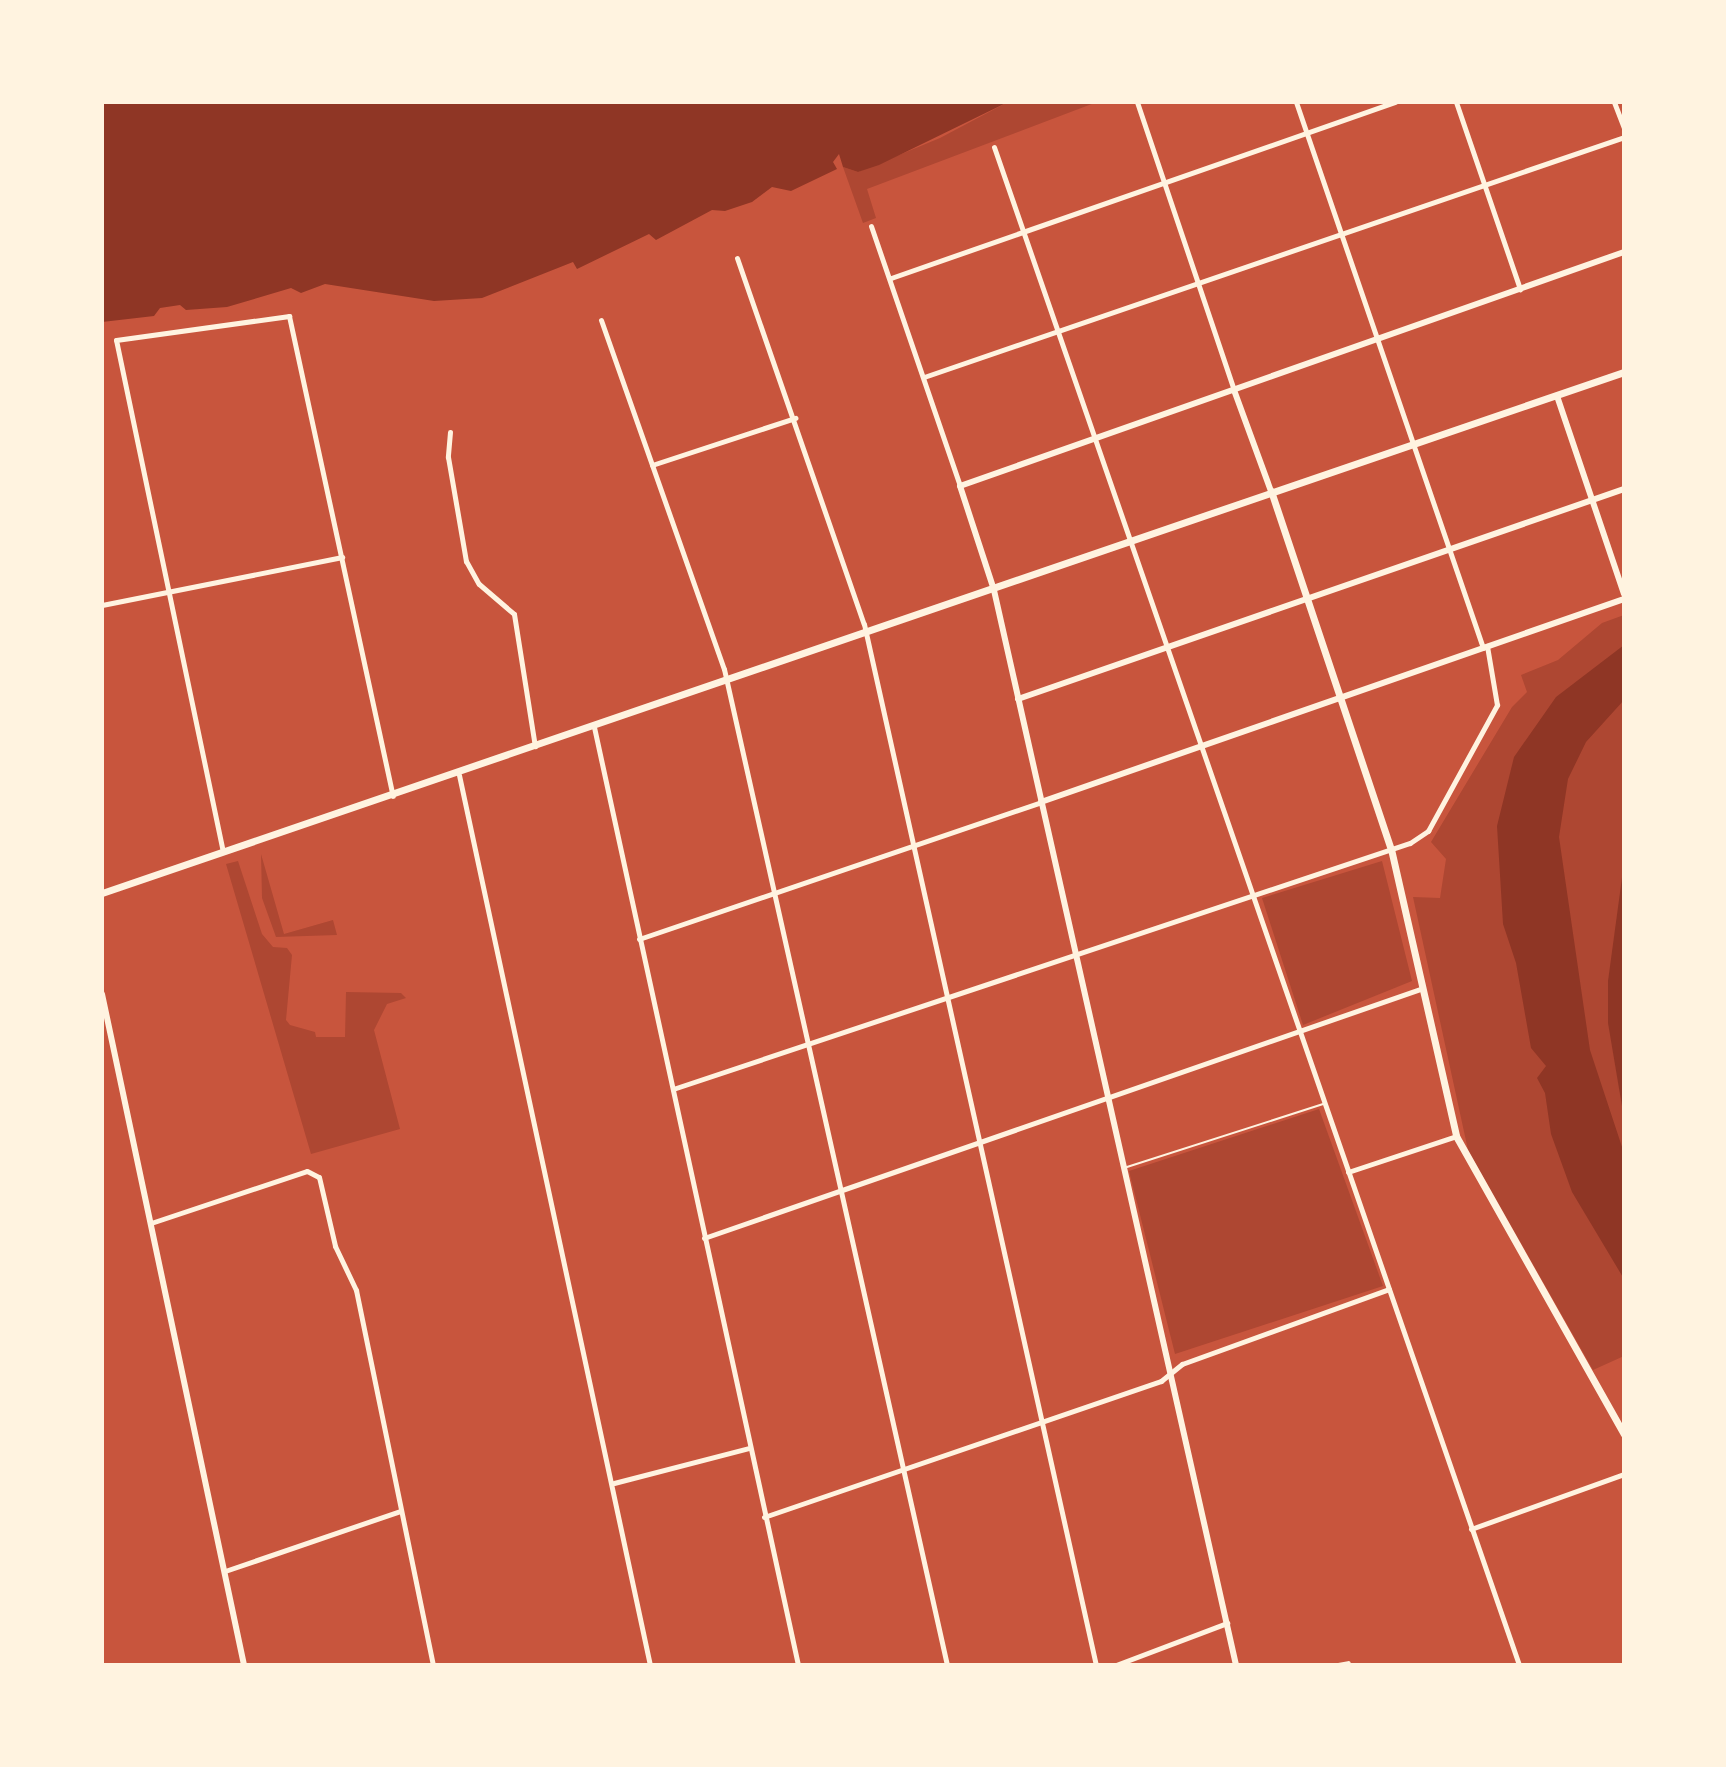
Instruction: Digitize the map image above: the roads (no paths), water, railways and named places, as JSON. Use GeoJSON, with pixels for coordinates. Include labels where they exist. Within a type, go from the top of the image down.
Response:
{"type":"FeatureCollection","features":[{"type":"Feature","properties":{"kind":"main road"},"geometry":{"type":"LineString","coordinates":[[102,893],[459,775],[1271,491],[1624,372]]}},
{"type":"Feature","properties":{"kind":"main road"},"geometry":{"type":"LineString","coordinates":[[1271,491],[1339,702],[1391,849],[1456,1136],[1624,1434]]}},
{"type":"Feature","properties":{"kind":"street"},"geometry":{"type":"LineString","coordinates":[[1137,102],[1271,491]]}},
{"type":"Feature","properties":{"kind":"street"},"geometry":{"type":"LineString","coordinates":[[673,1089],[1253,892],[1391,849],[1428,831],[1497,705],[1485,647],[1296,102]]}},
{"type":"Feature","properties":{"kind":"street"},"geometry":{"type":"LineString","coordinates":[[891,278],[1021,230],[1395,102]]}},
{"type":"Feature","properties":{"kind":"street"},"geometry":{"type":"LineString","coordinates":[[1456,102],[1520,289]]}},
{"type":"Feature","properties":{"kind":"street"},"geometry":{"type":"LineString","coordinates":[[1614,102],[1624,128]]}},
{"type":"Feature","properties":{"kind":"street"},"geometry":{"type":"LineString","coordinates":[[924,377],[1200,286],[1624,137]]}},
{"type":"Feature","properties":{"kind":"street"},"geometry":{"type":"LineString","coordinates":[[994,147],[1519,1665]]}},
{"type":"Feature","properties":{"kind":"street"},"geometry":{"type":"LineString","coordinates":[[871,226],[994,590],[1236,1665]]}},
{"type":"Feature","properties":{"kind":"street"},"geometry":{"type":"LineString","coordinates":[[960,486],[1093,435],[1234,390],[1377,336],[1624,252]]}},
{"type":"Feature","properties":{"kind":"street"},"geometry":{"type":"LineString","coordinates":[[737,258],[795,418],[866,635],[916,847],[945,996],[1044,1422],[1096,1665]]}},
{"type":"Feature","properties":{"kind":"street"},"geometry":{"type":"LineString","coordinates":[[223,852],[116,340],[289,316],[393,796]]}},
{"type":"Feature","properties":{"kind":"street"},"geometry":{"type":"LineString","coordinates":[[601,320],[727,681],[947,1665]]}},
{"type":"Feature","properties":{"kind":"street"},"geometry":{"type":"LineString","coordinates":[[639,939],[775,896],[1339,702],[1624,597],[1557,396]]}},
{"type":"Feature","properties":{"kind":"street"},"geometry":{"type":"LineString","coordinates":[[652,465],[795,418]]}},
{"type":"Feature","properties":{"kind":"street"},"geometry":{"type":"LineString","coordinates":[[450,432],[448,457],[466,561],[479,584],[514,614],[535,747]]}},
{"type":"Feature","properties":{"kind":"street"},"geometry":{"type":"LineString","coordinates":[[1018,699],[1624,489]]}},
{"type":"Feature","properties":{"kind":"street"},"geometry":{"type":"LineString","coordinates":[[102,605],[342,557]]}},
{"type":"Feature","properties":{"kind":"street"},"geometry":{"type":"LineString","coordinates":[[594,727],[798,1665]]}},
{"type":"Feature","properties":{"kind":"street"},"geometry":{"type":"LineString","coordinates":[[459,775],[614,1483],[650,1665]]}},
{"type":"Feature","properties":{"kind":"street"},"geometry":{"type":"LineString","coordinates":[[704,1238],[1301,1033],[1424,987]]}},
{"type":"Feature","properties":{"kind":"street"},"geometry":{"type":"LineString","coordinates":[[102,994],[244,1665]]}},
{"type":"Feature","properties":{"kind":"street"},"geometry":{"type":"LineString","coordinates":[[1348,1172],[1456,1136]]}},
{"type":"Feature","properties":{"kind":"street"},"geometry":{"type":"LineString","coordinates":[[151,1223],[307,1171],[319,1177],[335,1246],[356,1290],[433,1665]]}},
{"type":"Feature","properties":{"kind":"street"},"geometry":{"type":"LineString","coordinates":[[764,1517],[1044,1422],[1170,1374],[1182,1364],[1389,1289]]}},
{"type":"Feature","properties":{"kind":"street"},"geometry":{"type":"LineString","coordinates":[[614,1483],[749,1448]]}},
{"type":"Feature","properties":{"kind":"street"},"geometry":{"type":"LineString","coordinates":[[1471,1529],[1624,1474]]}},
{"type":"Feature","properties":{"kind":"street"},"geometry":{"type":"LineString","coordinates":[[225,1571],[400,1511]]}},
{"type":"Feature","properties":{"kind":"street"},"geometry":{"type":"LineString","coordinates":[[1116,1665],[1227,1623]]}},
{"type":"Feature","properties":{"kind":"street"},"geometry":{"type":"LineString","coordinates":[[1338,1665],[1348,1663]]}},
{"type":"Feature","properties":{"kind":"lane"},"geometry":{"type":"LineString","coordinates":[[1126,1168],[1325,1104]]}}]}
